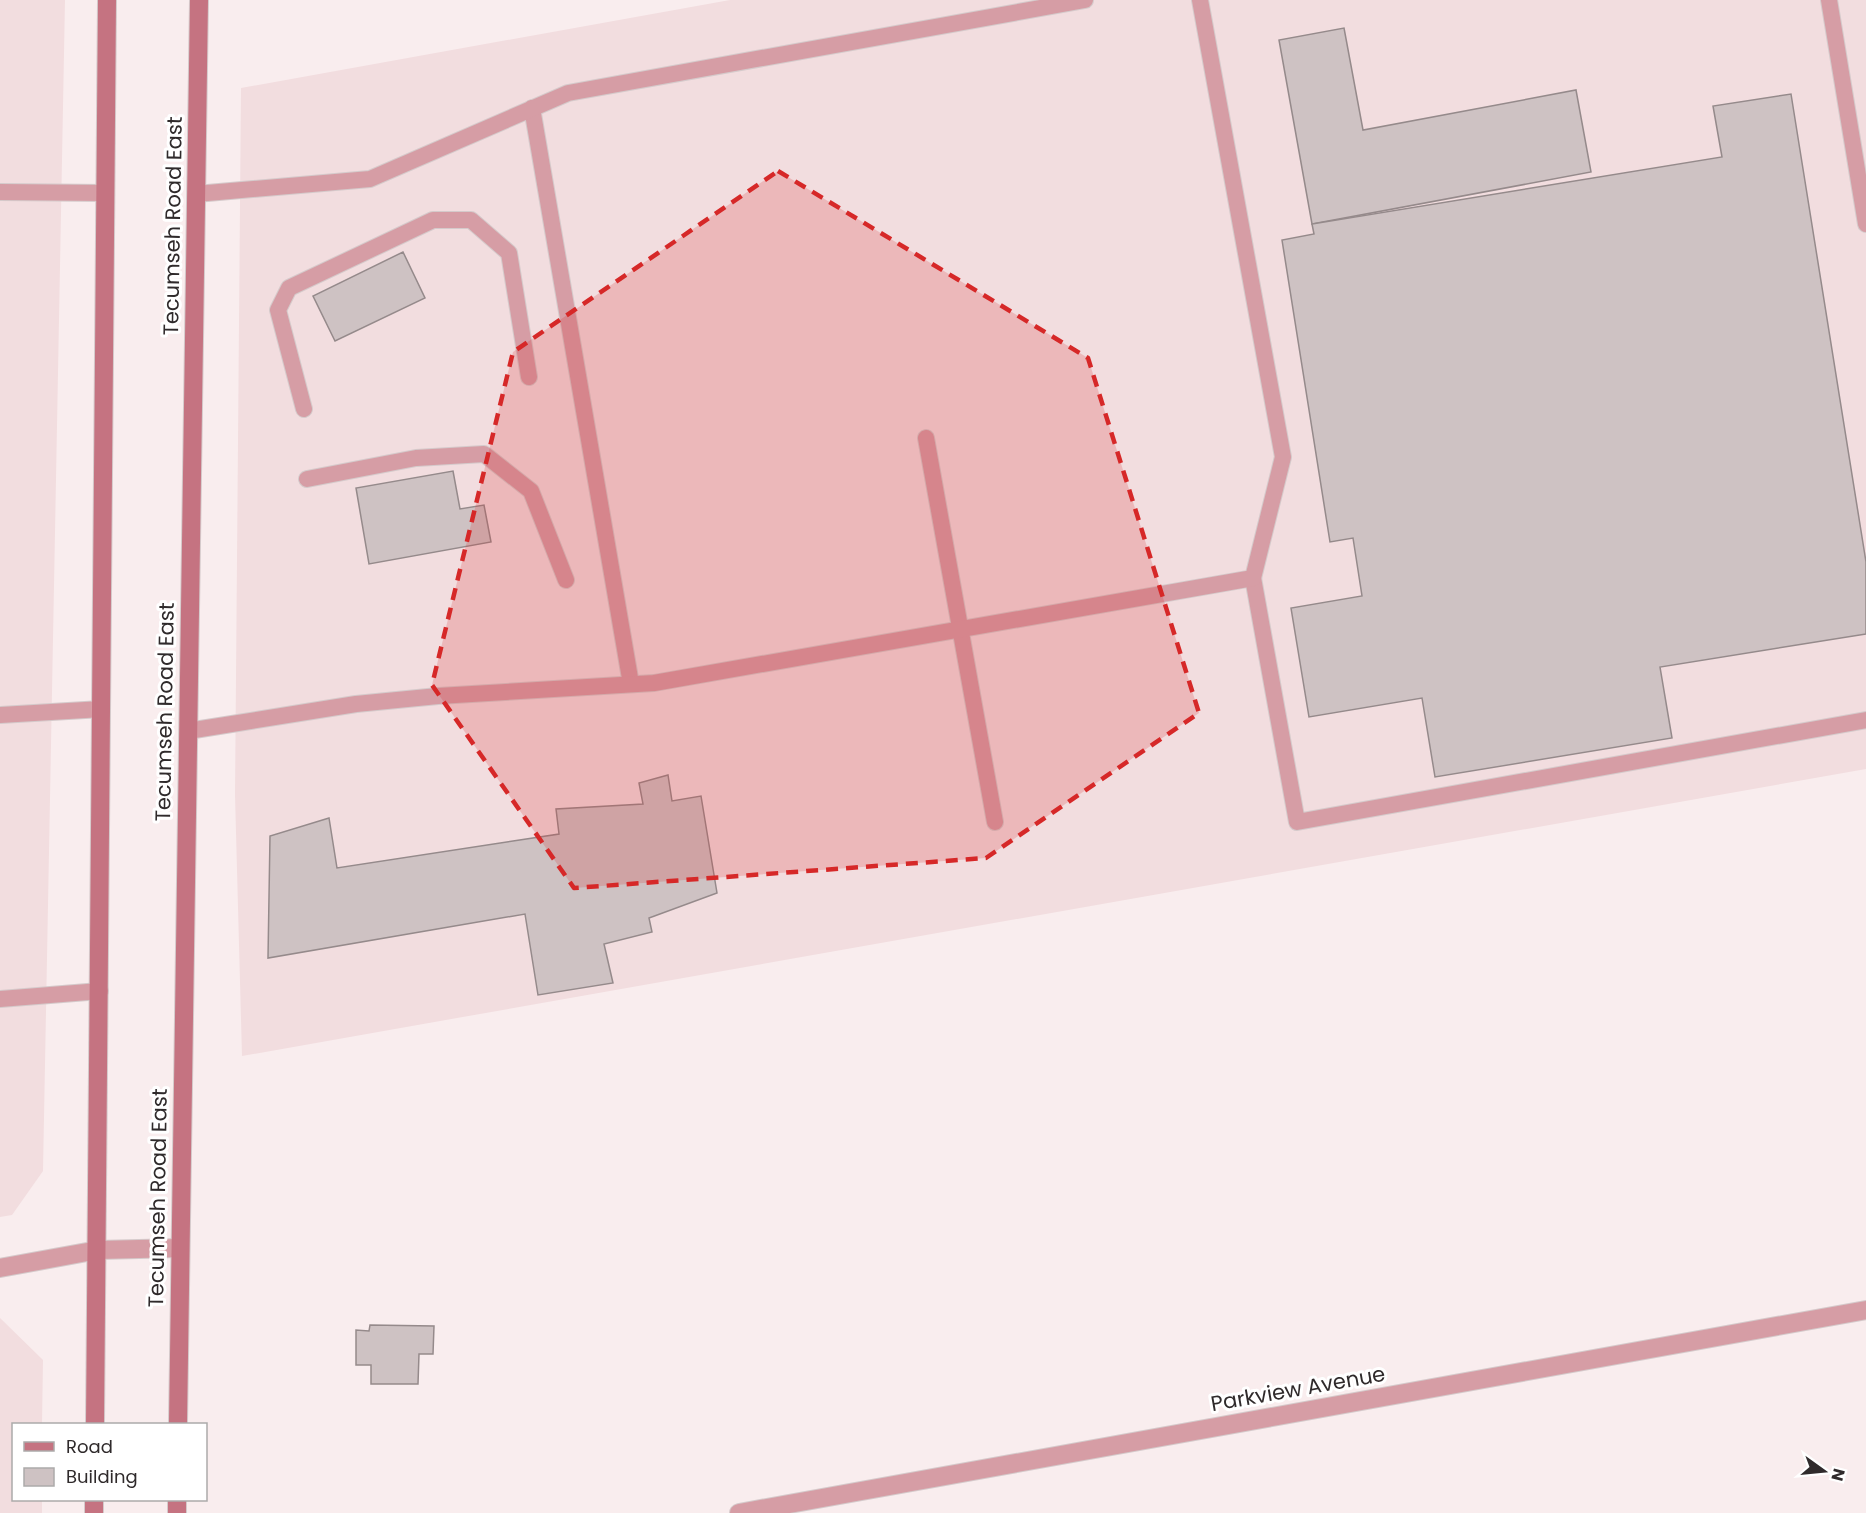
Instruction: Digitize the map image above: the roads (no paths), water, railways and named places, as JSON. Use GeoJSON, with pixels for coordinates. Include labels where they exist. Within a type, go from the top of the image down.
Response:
{"type":"FeatureCollection","features":[{"type":"Feature","properties":{"kind":"main road"},"geometry":{"type":"LineString","coordinates":[[95,1423],[107,0]]}},
{"type":"Feature","properties":{"kind":"main road","name":"Tecumseh Road East"},"geometry":{"type":"LineString","coordinates":[[178,1423],[199,0]]}},
{"type":"Feature","properties":{"kind":"street"},"geometry":{"type":"LineString","coordinates":[[0,1268],[98,1250],[180,1248]]}},
{"type":"Feature","properties":{"kind":"street","name":"Parkview Avenue"},"geometry":{"type":"LineString","coordinates":[[739,1513],[1866,1310]]}},
{"type":"Feature","properties":{"kind":"lane"},"geometry":{"type":"LineString","coordinates":[[196,194],[370,179],[568,93],[1085,0]]}},
{"type":"Feature","properties":{"kind":"lane"},"geometry":{"type":"LineString","coordinates":[[1200,0],[1283,457],[1253,578],[1297,822],[1866,720]]}},
{"type":"Feature","properties":{"kind":"lane"},"geometry":{"type":"LineString","coordinates":[[1829,0],[1866,224]]}},
{"type":"Feature","properties":{"kind":"lane"},"geometry":{"type":"LineString","coordinates":[[532,108],[632,684]]}},
{"type":"Feature","properties":{"kind":"lane"},"geometry":{"type":"LineString","coordinates":[[0,192],[106,193]]}},
{"type":"Feature","properties":{"kind":"lane"},"geometry":{"type":"LineString","coordinates":[[304,409],[278,310],[289,288],[433,220],[471,220],[509,253],[529,377]]}},
{"type":"Feature","properties":{"kind":"lane"},"geometry":{"type":"LineString","coordinates":[[926,438],[995,822]]}},
{"type":"Feature","properties":{"kind":"lane"},"geometry":{"type":"LineString","coordinates":[[307,479],[416,458],[484,454],[531,492],[566,580]]}},
{"type":"Feature","properties":{"kind":"lane"},"geometry":{"type":"LineString","coordinates":[[188,731],[356,704],[654,683],[1253,578]]}},
{"type":"Feature","properties":{"kind":"lane"},"geometry":{"type":"LineString","coordinates":[[0,715],[102,709]]}},
{"type":"Feature","properties":{"kind":"lane"},"geometry":{"type":"LineString","coordinates":[[0,999],[100,991]]}}]}
